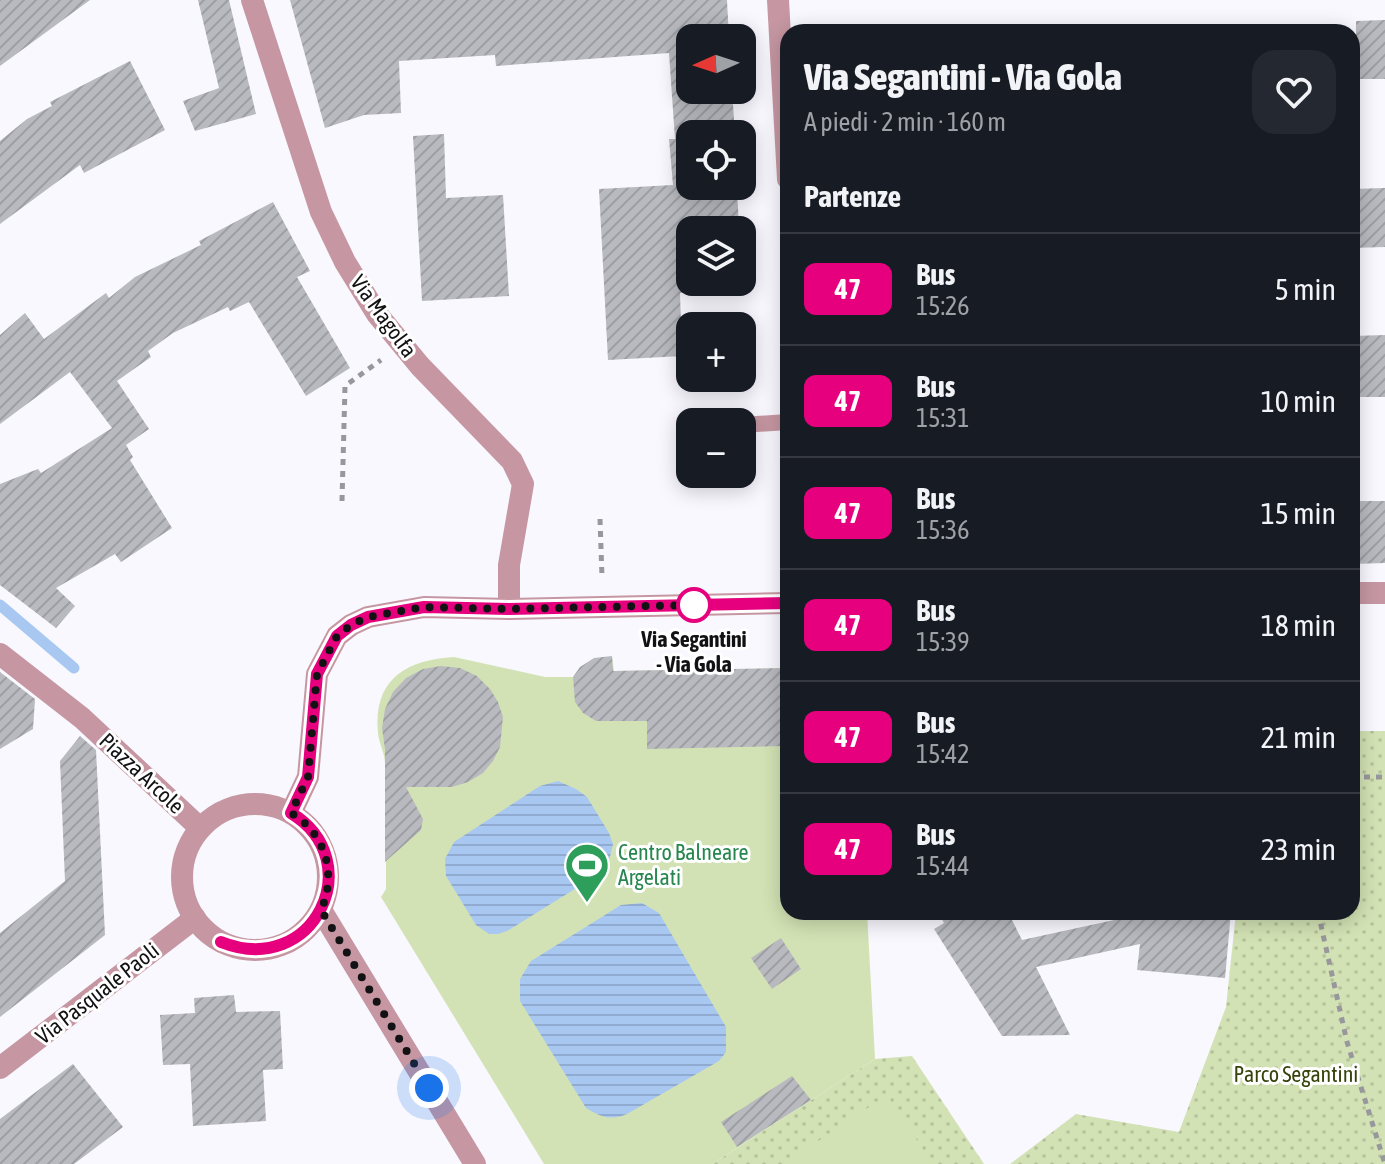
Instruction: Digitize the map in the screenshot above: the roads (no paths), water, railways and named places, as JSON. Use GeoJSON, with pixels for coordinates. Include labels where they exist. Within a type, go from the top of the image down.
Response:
{"type":"FeatureCollection","features":[{"type":"Feature","properties":{"kind":"street","name":"Via Magolfa"},"geometry":{"type":"LineString","coordinates":[[252,0],[321,212],[345,262],[377,314],[420,366],[512,461],[523,484],[509,565],[509,609]]}},
{"type":"Feature","properties":{"kind":"street"},"geometry":{"type":"LineString","coordinates":[[778,0],[780,36]]}},
{"type":"Feature","properties":{"kind":"street"},"geometry":{"type":"LineString","coordinates":[[1360,593],[1385,593]]}},
{"type":"Feature","properties":{"kind":"street"},"geometry":{"type":"LineString","coordinates":[[195,918],[206,932],[221,942],[238,949],[264,950],[298,937],[321,910],[328,883],[326,855],[312,831],[291,813],[308,777],[317,674],[337,636],[351,625],[368,617],[424,607],[509,609],[780,603]]}},
{"type":"Feature","properties":{"kind":"street","name":"Piazza Arcole"},"geometry":{"type":"LineString","coordinates":[[0,654],[82,718],[200,828]]}},
{"type":"Feature","properties":{"kind":"street","name":"Piazza Arcole"},"geometry":{"type":"LineString","coordinates":[[195,918],[185,895],[183,869],[189,845],[200,828],[220,812],[237,806],[266,803],[291,813]]}},
{"type":"Feature","properties":{"kind":"street"},"geometry":{"type":"LineString","coordinates":[[321,910],[475,1164]]}},
{"type":"Feature","properties":{"kind":"street","name":"Via Pasquale Paoli"},"geometry":{"type":"LineString","coordinates":[[0,1068],[195,918]]}},
{"type":"Feature","properties":{"kind":"lane"},"geometry":{"type":"LineString","coordinates":[[756,424],[780,423]]}},
{"type":"Feature","properties":{"kind":"water"},"geometry":{"type":"Polygon","coordinates":[[[558,781],[587,797],[609,833],[613,844],[607,869],[507,931],[489,934],[476,925],[446,876],[445,859],[454,842],[540,786],[558,781]]]}},
{"type":"Feature","properties":{"kind":"water"},"geometry":{"type":"Polygon","coordinates":[[[642,903],[659,913],[726,1027],[726,1052],[719,1061],[627,1114],[606,1117],[586,1108],[520,1001],[520,979],[531,961],[621,905],[642,903]]]}},
{"type":"Feature","properties":{"kind":"waterway"},"geometry":{"type":"LineString","coordinates":[[0,605],[74,668]]}},
{"type":"Feature","properties":{"kind":"place","name":"Via Segantini - Via Gola"},"geometry":{"type":"Point","coordinates":[694,605]}},
{"type":"Feature","properties":{"kind":"place","name":"Centro Balneare Argelati"},"geometry":{"type":"Point","coordinates":[587,904]}},
{"type":"Feature","properties":{"kind":"park label","name":"Parco Segantini"},"geometry":{"type":"Point","coordinates":[1296,1074]}}]}
